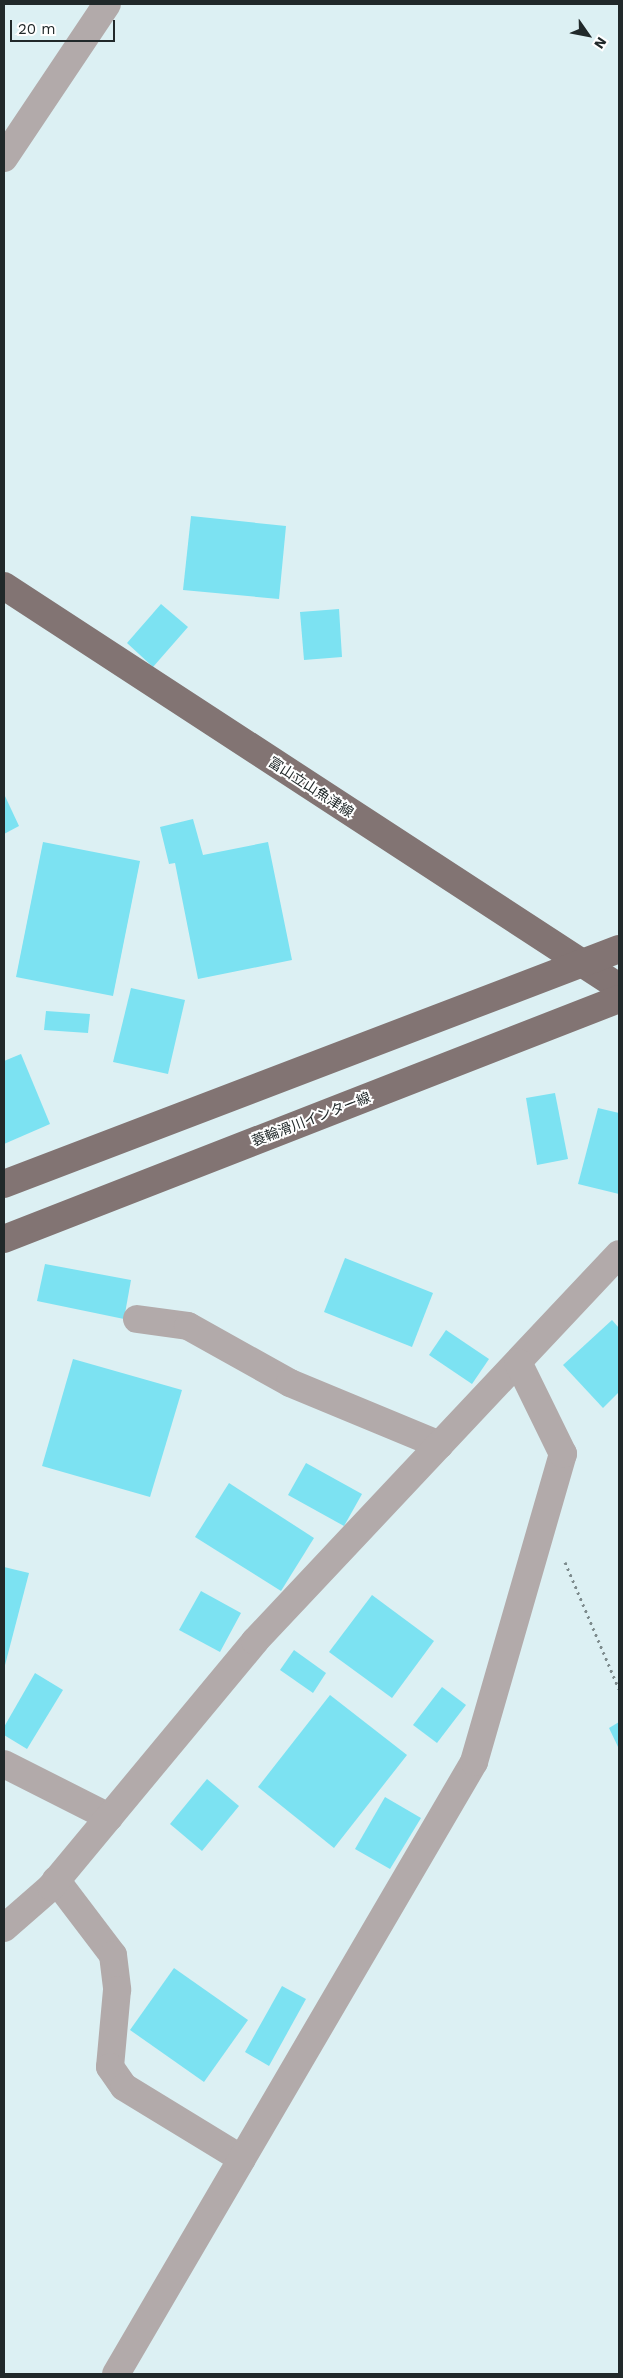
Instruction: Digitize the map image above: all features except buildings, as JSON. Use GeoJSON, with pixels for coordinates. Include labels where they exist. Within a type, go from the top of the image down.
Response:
{"type":"FeatureCollection","features":[{"type":"Feature","properties":{"kind":"main road","name":"富山立山魚津線"},"geometry":{"type":"LineString","coordinates":[[4,586],[619,987]]}},
{"type":"Feature","properties":{"kind":"main road"},"geometry":{"type":"LineString","coordinates":[[4,1184],[619,949]]}},
{"type":"Feature","properties":{"kind":"main road","name":"蓑輪滑川インター線"},"geometry":{"type":"LineString","coordinates":[[4,1240],[619,999]]}},
{"type":"Feature","properties":{"kind":"street"},"geometry":{"type":"LineString","coordinates":[[4,158],[107,4]]}},
{"type":"Feature","properties":{"kind":"street"},"geometry":{"type":"LineString","coordinates":[[4,1928],[56,1880],[255,1641],[619,1254]]}},
{"type":"Feature","properties":{"kind":"street"},"geometry":{"type":"LineString","coordinates":[[137,1319],[188,1326],[290,1382],[440,1445]]}},
{"type":"Feature","properties":{"kind":"street"},"geometry":{"type":"LineString","coordinates":[[116,2374],[474,1762],[563,1454],[518,1362]]}},
{"type":"Feature","properties":{"kind":"street"},"geometry":{"type":"LineString","coordinates":[[4,1764],[108,1817]]}},
{"type":"Feature","properties":{"kind":"street"},"geometry":{"type":"LineString","coordinates":[[56,1880],[113,1955],[118,1990],[110,2067],[124,2088],[242,2159]]}},
{"type":"Feature","properties":{"kind":"path"},"geometry":{"type":"LineString","coordinates":[[544,1519],[590,1611],[619,1689]]}}]}
